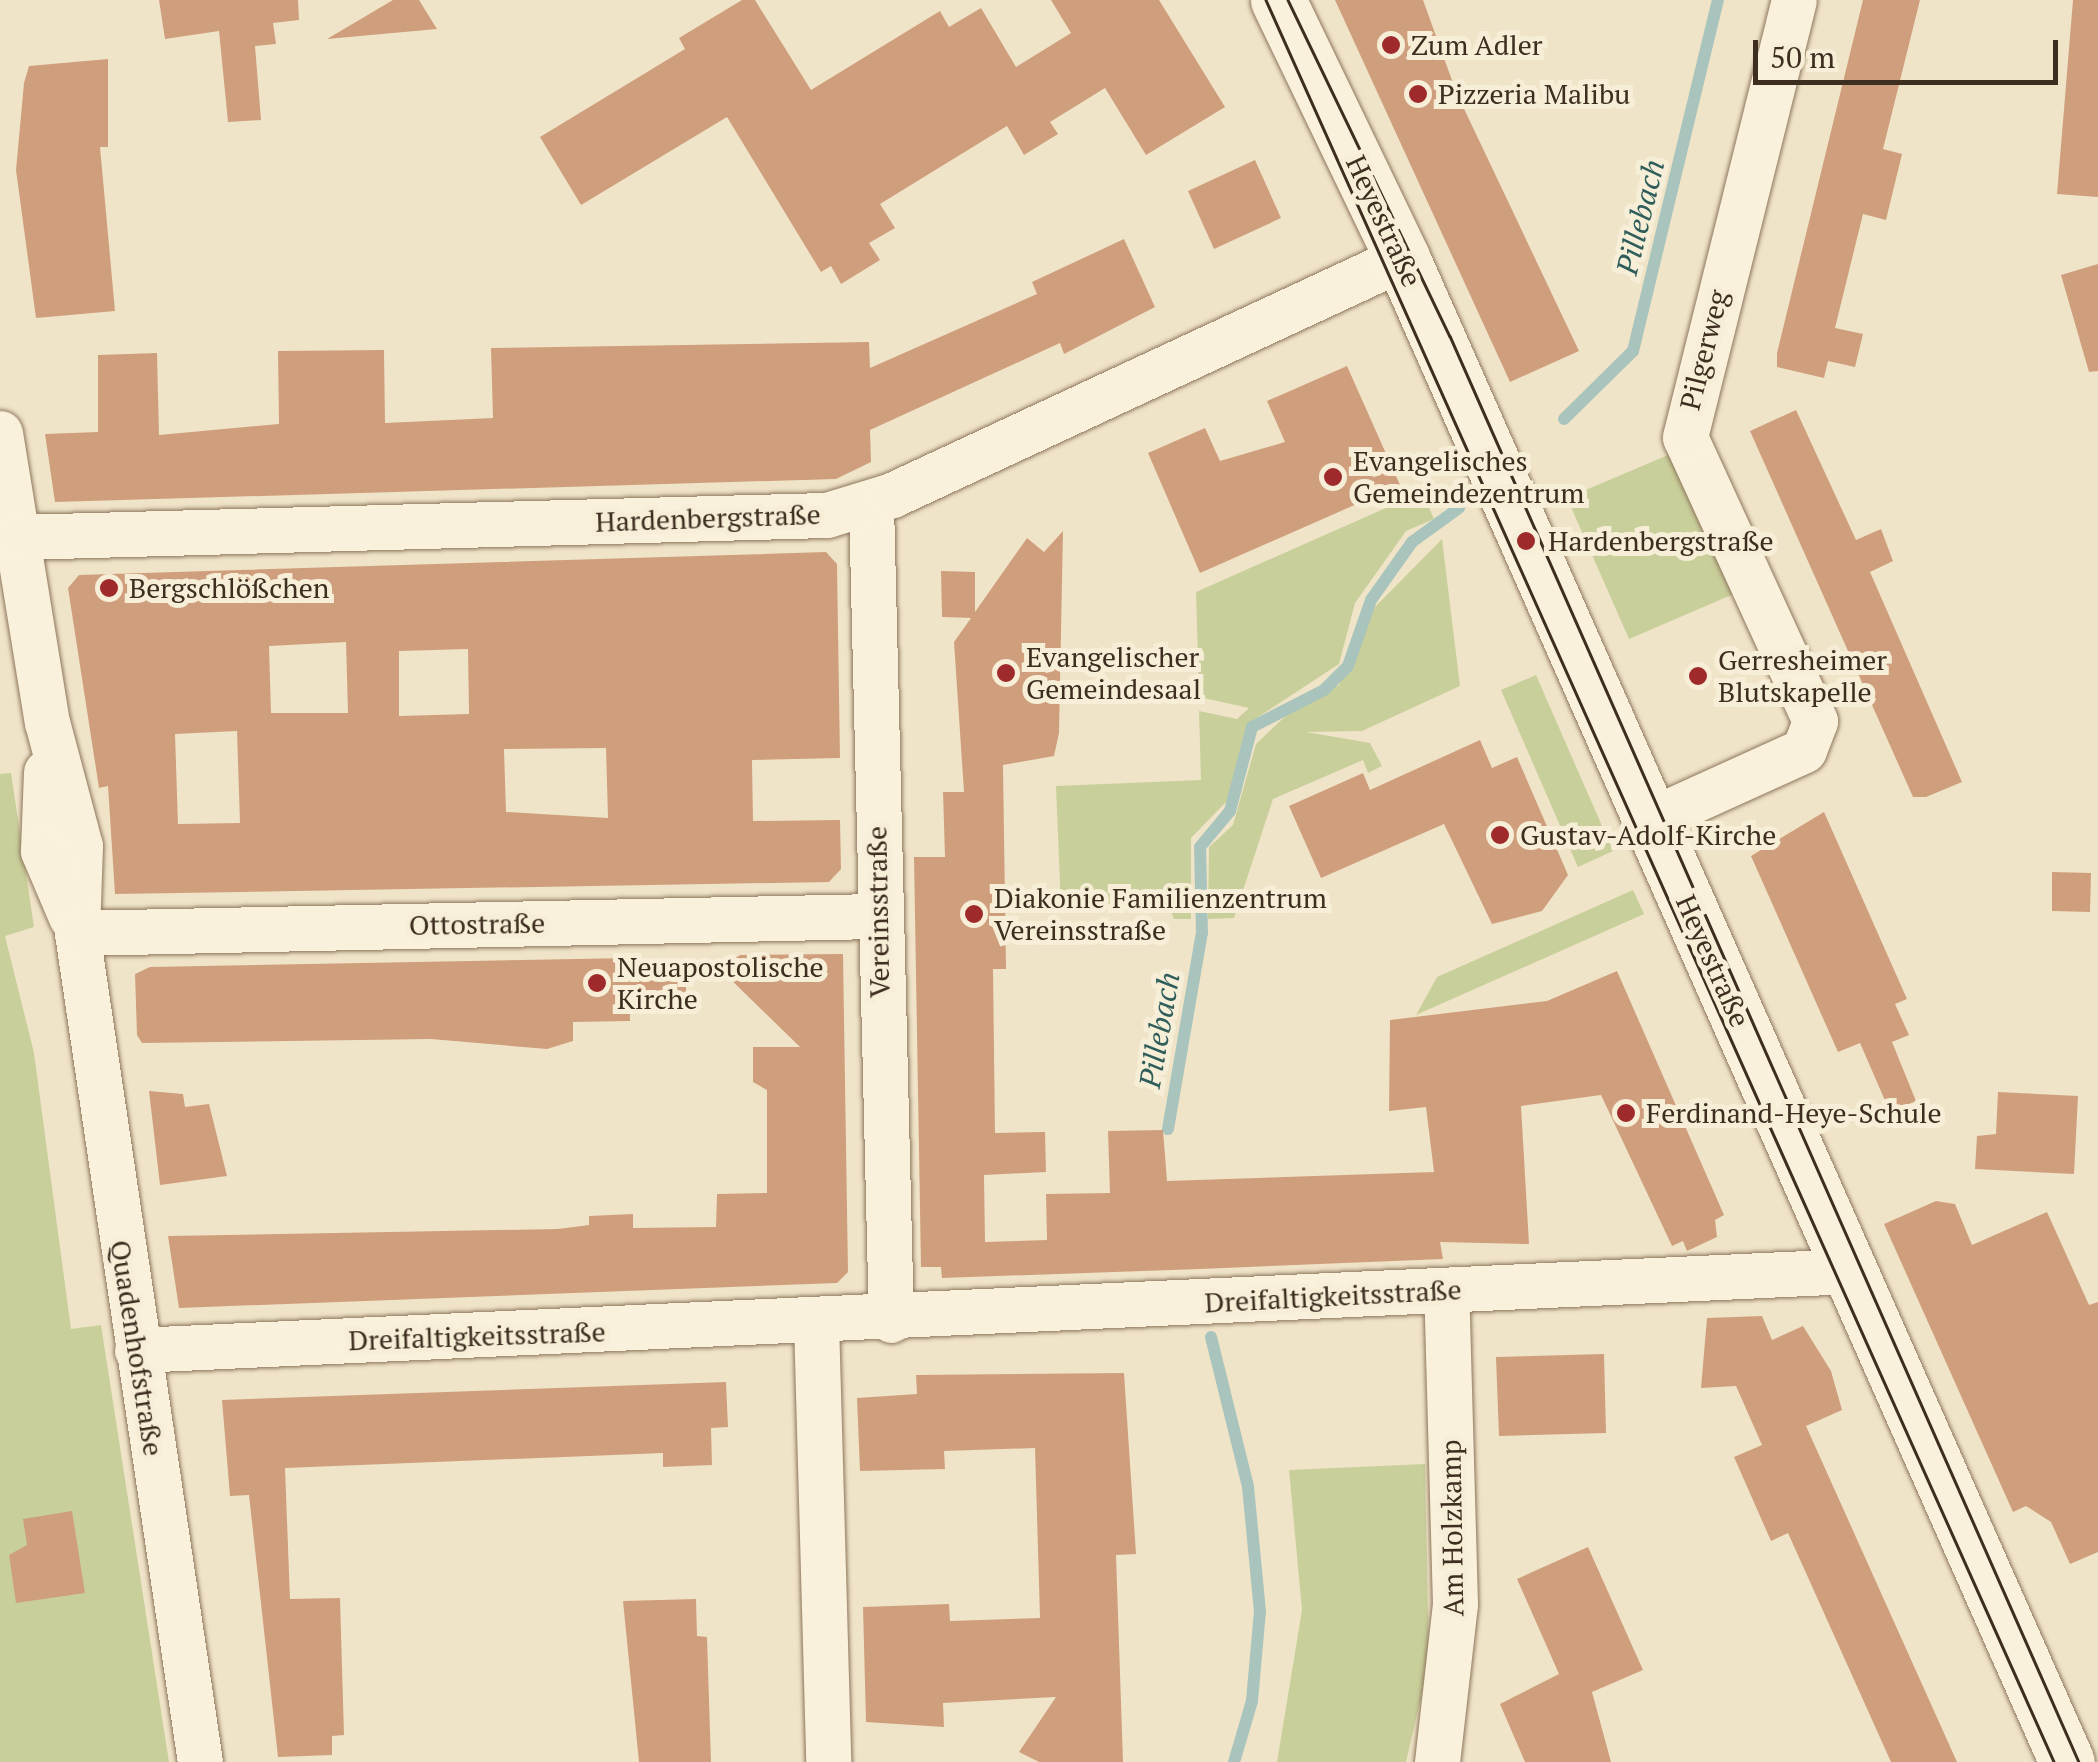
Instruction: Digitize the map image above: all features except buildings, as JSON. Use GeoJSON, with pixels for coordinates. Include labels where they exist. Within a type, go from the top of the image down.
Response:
{"type":"FeatureCollection","features":[{"type":"Feature","properties":{"kind":"street","name":"Heyestraße"},"geometry":{"type":"LineString","coordinates":[[1278,0],[1402,258],[2067,1762]]}},
{"type":"Feature","properties":{"kind":"street","name":"Pilgerweg"},"geometry":{"type":"LineString","coordinates":[[1650,820],[1804,750],[1815,722],[1685,436],[1794,0]]}},
{"type":"Feature","properties":{"kind":"street","name":"Hardenbergstraße"},"geometry":{"type":"LineString","coordinates":[[18,537],[797,516],[871,504],[1402,258]]}},
{"type":"Feature","properties":{"kind":"street","name":"Quadenhofstraße"},"geometry":{"type":"LineString","coordinates":[[0,434],[47,722],[80,846],[77,933],[200,1762]]}},
{"type":"Feature","properties":{"kind":"street","name":"Vereinsstraße"},"geometry":{"type":"LineString","coordinates":[[871,504],[877,916],[892,1320]]}},
{"type":"Feature","properties":{"kind":"street","name":"Ottostraße"},"geometry":{"type":"LineString","coordinates":[[77,933],[877,916]]}},
{"type":"Feature","properties":{"kind":"street","name":"Dreifaltigkeitsstraße"},"geometry":{"type":"LineString","coordinates":[[137,1350],[892,1320],[1850,1271]]}},
{"type":"Feature","properties":{"kind":"street","name":"Am Holzkamp"},"geometry":{"type":"LineString","coordinates":[[1437,1762],[1455,1604],[1446,1291]]}},
{"type":"Feature","properties":{"kind":"street"},"geometry":{"type":"LineString","coordinates":[[816,1321],[828,1762]]}},
{"type":"Feature","properties":{"kind":"green space"},"geometry":{"type":"Polygon","coordinates":[[[1675,452],[1736,593],[1629,639],[1567,498],[1675,452]]]}},
{"type":"Feature","properties":{"kind":"green space"},"geometry":{"type":"Polygon","coordinates":[[[1422,492],[1434,519],[1406,531],[1355,603],[1339,664],[1249,723],[1228,800],[1191,838],[1191,919],[1174,919],[1169,906],[1061,909],[1056,786],[1201,780],[1199,711],[1237,719],[1249,708],[1199,697],[1196,592],[1422,492]]]}},
{"type":"Feature","properties":{"kind":"green space"},"geometry":{"type":"Polygon","coordinates":[[[1442,539],[1460,686],[1362,731],[1306,732],[1370,743],[1382,766],[1368,773],[1363,760],[1273,799],[1234,918],[1208,919],[1209,847],[1233,825],[1256,744],[1297,705],[1339,685],[1375,607],[1442,539]]]}},
{"type":"Feature","properties":{"kind":"green space"},"geometry":{"type":"Polygon","coordinates":[[[1536,675],[1613,851],[1578,867],[1501,690],[1536,675]]]}},
{"type":"Feature","properties":{"kind":"green space"},"geometry":{"type":"Polygon","coordinates":[[[11,773],[34,927],[5,936],[34,1053],[71,1329],[101,1325],[169,1762],[0,1762],[0,774],[11,773]]]}},
{"type":"Feature","properties":{"kind":"green space"},"geometry":{"type":"Polygon","coordinates":[[[1633,890],[1644,914],[1416,1015],[1437,977],[1633,890]]]}},
{"type":"Feature","properties":{"kind":"green space"},"geometry":{"type":"Polygon","coordinates":[[[1425,1464],[1429,1664],[1406,1762],[1277,1762],[1302,1610],[1289,1470],[1425,1464]]]}},
{"type":"Feature","properties":{"kind":"waterway","name":"Pillebach"},"geometry":{"type":"LineString","coordinates":[[1564,419],[1633,351],[1718,0]]}},
{"type":"Feature","properties":{"kind":"waterway","name":"Pillebach"},"geometry":{"type":"LineString","coordinates":[[1168,1129],[1202,933],[1200,847],[1230,811],[1252,727],[1324,690],[1348,666],[1371,600],[1412,542],[1459,508]]}},
{"type":"Feature","properties":{"kind":"waterway","name":"Pillebach"},"geometry":{"type":"LineString","coordinates":[[1211,1337],[1248,1487],[1260,1611],[1252,1701],[1234,1762]]}},
{"type":"Feature","properties":{"kind":"tram line"},"geometry":{"type":"LineString","coordinates":[[1266,0],[2054,1762]]}},
{"type":"Feature","properties":{"kind":"tram line"},"geometry":{"type":"LineString","coordinates":[[1288,0],[1450,336],[2079,1762]]}},
{"type":"Feature","properties":{"kind":"place","name":"Zum Adler"},"geometry":{"type":"Point","coordinates":[1391,45]}},
{"type":"Feature","properties":{"kind":"place","name":"Pizzeria Malibu"},"geometry":{"type":"Point","coordinates":[1418,94]}},
{"type":"Feature","properties":{"kind":"place","name":"Evangelisches Gemeindezentrum"},"geometry":{"type":"Point","coordinates":[1333,477]}},
{"type":"Feature","properties":{"kind":"place","name":"Hardenbergstraße"},"geometry":{"type":"Point","coordinates":[1526,541]}},
{"type":"Feature","properties":{"kind":"place","name":"Bergschlößchen"},"geometry":{"type":"Point","coordinates":[109,588]}},
{"type":"Feature","properties":{"kind":"place","name":"Evangelischer Gemeindesaal"},"geometry":{"type":"Point","coordinates":[1006,673]}},
{"type":"Feature","properties":{"kind":"place","name":"Gerresheimer Blutskapelle"},"geometry":{"type":"Point","coordinates":[1698,676]}},
{"type":"Feature","properties":{"kind":"place","name":"Gustav-Adolf-Kirche"},"geometry":{"type":"Point","coordinates":[1500,835]}},
{"type":"Feature","properties":{"kind":"place","name":"Diakonie Familienzentrum Vereinsstraße"},"geometry":{"type":"Point","coordinates":[974,914]}},
{"type":"Feature","properties":{"kind":"place","name":"Neuapostolische Kirche"},"geometry":{"type":"Point","coordinates":[597,983]}},
{"type":"Feature","properties":{"kind":"place","name":"Ferdinand-Heye-Schule"},"geometry":{"type":"Point","coordinates":[1626,1113]}}]}
